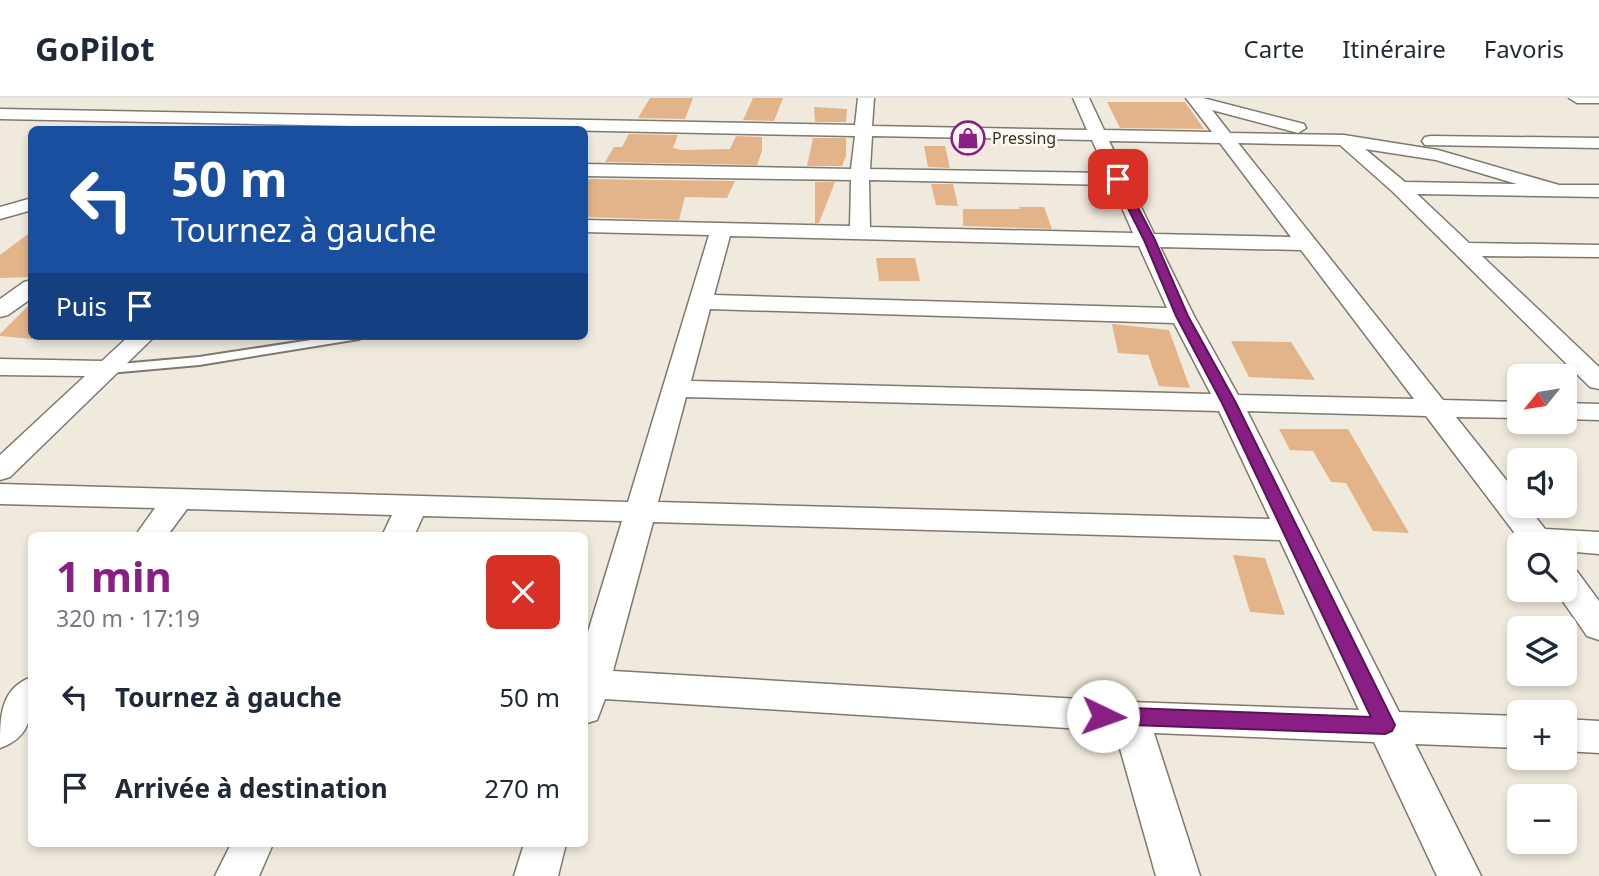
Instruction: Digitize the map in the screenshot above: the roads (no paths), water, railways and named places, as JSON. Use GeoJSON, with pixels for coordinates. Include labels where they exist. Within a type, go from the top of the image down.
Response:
{"type":"FeatureCollection","features":[{"type":"Feature","properties":{"kind":"street"},"geometry":{"type":"LineString","coordinates":[[0,123],[8,114],[46,98]]}},
{"type":"Feature","properties":{"kind":"street"},"geometry":{"type":"LineString","coordinates":[[860,234],[860,176],[866,98]]}},
{"type":"Feature","properties":{"kind":"street"},"geometry":{"type":"LineString","coordinates":[[1081,98],[1182,316],[1229,403],[1459,876]]}},
{"type":"Feature","properties":{"kind":"street"},"geometry":{"type":"LineString","coordinates":[[1577,98],[1599,100]]}},
{"type":"Feature","properties":{"kind":"street"},"geometry":{"type":"LineString","coordinates":[[1195,99],[1531,532]]}},
{"type":"Feature","properties":{"kind":"street"},"geometry":{"type":"LineString","coordinates":[[1195,99],[1349,140],[1438,155],[1557,190]]}},
{"type":"Feature","properties":{"kind":"street"},"geometry":{"type":"LineString","coordinates":[[368,125],[388,105]]}},
{"type":"Feature","properties":{"kind":"street"},"geometry":{"type":"LineString","coordinates":[[8,114],[327,120],[368,125],[606,125],[1599,144]]}},
{"type":"Feature","properties":{"kind":"street"},"geometry":{"type":"LineString","coordinates":[[308,126],[327,120]]}},
{"type":"Feature","properties":{"kind":"street"},"geometry":{"type":"LineString","coordinates":[[606,125],[588,159],[860,176],[1118,179]]}},
{"type":"Feature","properties":{"kind":"street"},"geometry":{"type":"LineString","coordinates":[[1349,140],[1599,382]]}},
{"type":"Feature","properties":{"kind":"street"},"geometry":{"type":"LineString","coordinates":[[1400,188],[1599,191]]}},
{"type":"Feature","properties":{"kind":"street"},"geometry":{"type":"LineString","coordinates":[[0,214],[28,205]]}},
{"type":"Feature","properties":{"kind":"street"},"geometry":{"type":"LineString","coordinates":[[0,214],[28,216]]}},
{"type":"Feature","properties":{"kind":"street"},"geometry":{"type":"LineString","coordinates":[[588,226],[1307,244]]}},
{"type":"Feature","properties":{"kind":"street"},"geometry":{"type":"LineString","coordinates":[[721,230],[588,696],[1507,731]]}},
{"type":"Feature","properties":{"kind":"street"},"geometry":{"type":"LineString","coordinates":[[1463,249],[1599,251]]}},
{"type":"Feature","properties":{"kind":"street"},"geometry":{"type":"LineString","coordinates":[[0,310],[28,290]]}},
{"type":"Feature","properties":{"kind":"street"},"geometry":{"type":"LineString","coordinates":[[701,302],[1182,316]]}},
{"type":"Feature","properties":{"kind":"street"},"geometry":{"type":"LineString","coordinates":[[0,471],[140,340]]}},
{"type":"Feature","properties":{"kind":"street"},"geometry":{"type":"LineString","coordinates":[[0,367],[109,369]]}},
{"type":"Feature","properties":{"kind":"street"},"geometry":{"type":"LineString","coordinates":[[677,390],[1507,410]]}},
{"type":"Feature","properties":{"kind":"street"},"geometry":{"type":"LineString","coordinates":[[1577,411],[1599,412]]}},
{"type":"Feature","properties":{"kind":"street"},"geometry":{"type":"LineString","coordinates":[[0,494],[1291,530]]}},
{"type":"Feature","properties":{"kind":"street"},"geometry":{"type":"LineString","coordinates":[[153,532],[180,497]]}},
{"type":"Feature","properties":{"kind":"street"},"geometry":{"type":"LineString","coordinates":[[400,532],[412,505]]}},
{"type":"Feature","properties":{"kind":"street"},"geometry":{"type":"LineString","coordinates":[[1577,543],[1599,543]]}},
{"type":"Feature","properties":{"kind":"street"},"geometry":{"type":"LineString","coordinates":[[1577,596],[1599,627]]}},
{"type":"Feature","properties":{"kind":"street"},"geometry":{"type":"LineString","coordinates":[[0,732],[28,696]]}},
{"type":"Feature","properties":{"kind":"street"},"geometry":{"type":"LineString","coordinates":[[1130,717],[1178,876]]}},
{"type":"Feature","properties":{"kind":"street"},"geometry":{"type":"LineString","coordinates":[[1577,736],[1599,737]]}},
{"type":"Feature","properties":{"kind":"street"},"geometry":{"type":"LineString","coordinates":[[237,876],[251,847]]}},
{"type":"Feature","properties":{"kind":"street"},"geometry":{"type":"LineString","coordinates":[[536,876],[544,847]]}},
{"type":"Feature","properties":{"kind":"lane"},"geometry":{"type":"LineString","coordinates":[[109,369],[199,361],[333,340]]}},
{"type":"Feature","properties":{"kind":"place","name":"Pressing"},"geometry":{"type":"Point","coordinates":[968,138]}}]}
